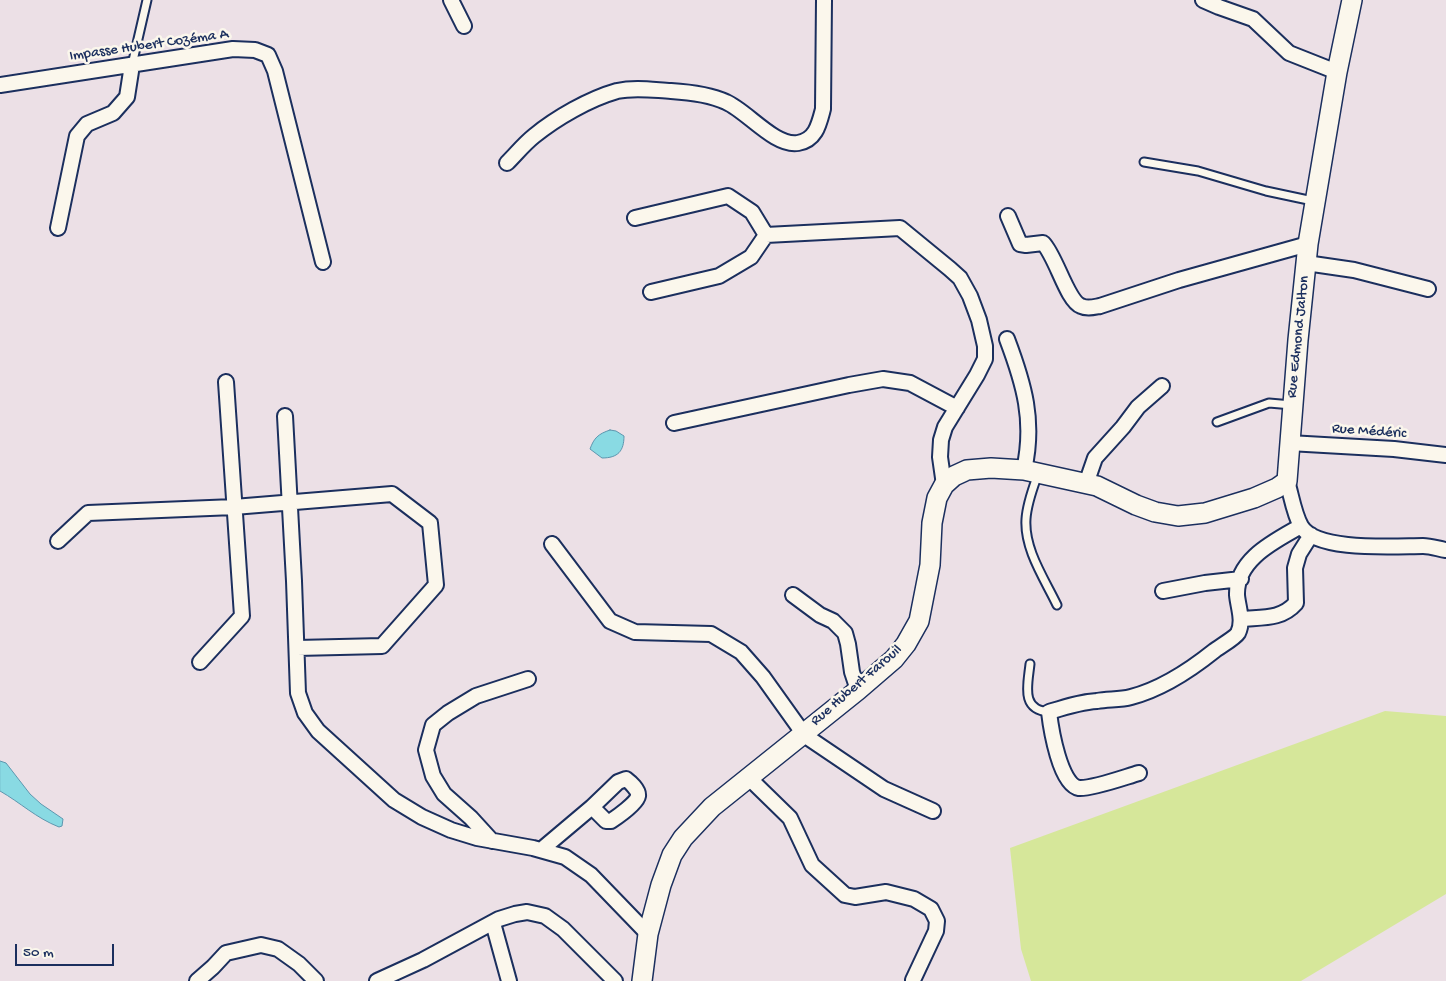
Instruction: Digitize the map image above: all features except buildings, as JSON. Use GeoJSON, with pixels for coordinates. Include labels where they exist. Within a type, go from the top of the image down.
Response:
{"type":"FeatureCollection","features":[{"type":"Feature","properties":{"kind":"street"},"geometry":{"type":"LineString","coordinates":[[451,0],[464,26]]}},
{"type":"Feature","properties":{"kind":"street"},"geometry":{"type":"LineString","coordinates":[[507,164],[533,137],[562,116],[618,91],[639,88],[687,92],[726,102],[786,142],[797,143],[807,140],[814,135],[823,109],[824,0]]}},
{"type":"Feature","properties":{"kind":"street"},"geometry":{"type":"LineString","coordinates":[[1203,0],[1219,8],[1253,19],[1288,53],[1337,72]]}},
{"type":"Feature","properties":{"kind":"street","name":"Rue Edmond Jalton"},"geometry":{"type":"LineString","coordinates":[[1306,531],[1287,481],[1292,405],[1307,254],[1316,202],[1318,177],[1352,0]]}},
{"type":"Feature","properties":{"kind":"street","name":"Impasse Hubert Cozéma A"},"geometry":{"type":"LineString","coordinates":[[0,85],[234,49],[255,50],[268,56],[275,71],[323,262]]}},
{"type":"Feature","properties":{"kind":"street"},"geometry":{"type":"LineString","coordinates":[[58,228],[77,136],[87,124],[113,113],[127,97],[132,65]]}},
{"type":"Feature","properties":{"kind":"street"},"geometry":{"type":"LineString","coordinates":[[635,218],[728,196],[752,212],[766,235]]}},
{"type":"Feature","properties":{"kind":"street"},"geometry":{"type":"LineString","coordinates":[[1008,216],[1020,244],[1043,243],[1060,271],[1072,299],[1075,303],[1089,308],[1179,280],[1307,254],[1354,270],[1428,289]]}},
{"type":"Feature","properties":{"kind":"street"},"geometry":{"type":"LineString","coordinates":[[766,235],[900,228],[960,278],[970,296],[979,320],[985,346],[985,359],[946,427],[941,440],[940,458],[944,485]]}},
{"type":"Feature","properties":{"kind":"street"},"geometry":{"type":"LineString","coordinates":[[651,292],[719,276],[750,257],[766,235]]}},
{"type":"Feature","properties":{"kind":"street"},"geometry":{"type":"LineString","coordinates":[[1007,338],[1016,362],[1028,410],[1030,429],[1028,450],[1031,471]]}},
{"type":"Feature","properties":{"kind":"street"},"geometry":{"type":"LineString","coordinates":[[674,423],[883,379],[910,383],[957,408]]}},
{"type":"Feature","properties":{"kind":"street"},"geometry":{"type":"LineString","coordinates":[[200,662],[242,616],[226,382]]}},
{"type":"Feature","properties":{"kind":"street"},"geometry":{"type":"LineString","coordinates":[[1086,484],[1095,458],[1138,407],[1162,386]]}},
{"type":"Feature","properties":{"kind":"street"},"geometry":{"type":"LineString","coordinates":[[285,416],[298,694],[305,713],[318,731],[394,800],[422,817],[451,830],[477,838],[541,850],[565,857],[591,875],[648,934]]}},
{"type":"Feature","properties":{"kind":"street","name":"Rue Médéric"},"geometry":{"type":"LineString","coordinates":[[1289,443],[1394,449],[1446,455]]}},
{"type":"Feature","properties":{"kind":"street"},"geometry":{"type":"LineString","coordinates":[[944,485],[954,476],[967,470],[991,468],[1031,471],[1097,486],[1136,505],[1155,512],[1178,516],[1204,513],[1254,498],[1277,488],[1287,481]]}},
{"type":"Feature","properties":{"kind":"street","name":"Rue Hubert Farouil"},"geometry":{"type":"LineString","coordinates":[[642,981],[648,934],[661,885],[672,854],[683,838],[712,807],[803,732],[858,690],[894,659],[906,644],[918,620],[930,564],[932,523],[937,498],[944,485]]}},
{"type":"Feature","properties":{"kind":"street"},"geometry":{"type":"LineString","coordinates":[[58,541],[88,513],[234,507],[392,494],[430,523],[436,585],[382,646],[297,648]]}},
{"type":"Feature","properties":{"kind":"street"},"geometry":{"type":"LineString","coordinates":[[1306,531],[1314,538],[1352,545],[1386,547],[1425,546],[1446,550]]}},
{"type":"Feature","properties":{"kind":"street"},"geometry":{"type":"LineString","coordinates":[[1139,773],[1090,787],[1081,788],[1074,786],[1069,782],[1061,766],[1051,731],[1049,712],[1095,701],[1130,698],[1174,680],[1237,633],[1241,619],[1237,593],[1243,571],[1254,556],[1269,545],[1306,531]]}},
{"type":"Feature","properties":{"kind":"street"},"geometry":{"type":"LineString","coordinates":[[1241,619],[1282,615],[1289,611],[1296,603],[1295,568],[1306,531]]}},
{"type":"Feature","properties":{"kind":"street"},"geometry":{"type":"LineString","coordinates":[[552,544],[610,620],[635,632],[711,634],[742,652],[803,732],[838,759],[884,790],[933,811]]}},
{"type":"Feature","properties":{"kind":"street"},"geometry":{"type":"LineString","coordinates":[[1163,591],[1205,583],[1241,579]]}},
{"type":"Feature","properties":{"kind":"street"},"geometry":{"type":"LineString","coordinates":[[793,595],[820,615],[833,621],[845,633],[852,672],[858,690]]}},
{"type":"Feature","properties":{"kind":"street"},"geometry":{"type":"LineString","coordinates":[[492,841],[471,818],[444,794],[433,776],[426,750],[433,725],[448,713],[476,696],[528,679]]}},
{"type":"Feature","properties":{"kind":"street"},"geometry":{"type":"LineString","coordinates":[[748,778],[790,818],[812,865],[845,894],[855,897],[886,892],[914,899],[931,909],[937,921],[936,931],[913,980]]}},
{"type":"Feature","properties":{"kind":"street"},"geometry":{"type":"LineString","coordinates":[[541,850],[592,807]]}},
{"type":"Feature","properties":{"kind":"street"},"geometry":{"type":"LineString","coordinates":[[380,980],[423,960],[493,923],[515,914],[527,912],[545,916],[563,929],[615,981]]}},
{"type":"Feature","properties":{"kind":"street"},"geometry":{"type":"LineString","coordinates":[[493,923],[509,981]]}},
{"type":"Feature","properties":{"kind":"street"},"geometry":{"type":"LineString","coordinates":[[197,981],[226,953],[261,944],[278,949],[299,964],[316,981]]}},
{"type":"Feature","properties":{"kind":"lane"},"geometry":{"type":"LineString","coordinates":[[132,65],[147,0]]}},
{"type":"Feature","properties":{"kind":"lane"},"geometry":{"type":"LineString","coordinates":[[1144,162],[1198,171],[1266,191],[1316,202]]}},
{"type":"Feature","properties":{"kind":"lane"},"geometry":{"type":"LineString","coordinates":[[1217,422],[1269,403],[1292,405]]}},
{"type":"Feature","properties":{"kind":"lane"},"geometry":{"type":"LineString","coordinates":[[1031,471],[1026,519],[1027,540],[1034,560],[1057,605]]}},
{"type":"Feature","properties":{"kind":"lane"},"geometry":{"type":"LineString","coordinates":[[1030,664],[1027,695],[1029,702],[1042,712],[1049,712]]}},
{"type":"Feature","properties":{"kind":"green space"},"geometry":{"type":"Polygon","coordinates":[[[1385,711],[1446,716],[1446,894],[1301,981],[1031,981],[1021,949],[1010,848],[1385,711]]]}},
{"type":"Feature","properties":{"kind":"water"},"geometry":{"type":"Polygon","coordinates":[[[610,430],[624,436],[623,446],[616,455],[602,458],[590,449],[597,437],[610,430]]]}},
{"type":"Feature","properties":{"kind":"water"},"geometry":{"type":"Polygon","coordinates":[[[0,761],[6,763],[30,794],[63,819],[62,826],[59,827],[43,819],[0,791],[0,761]]]}}]}
